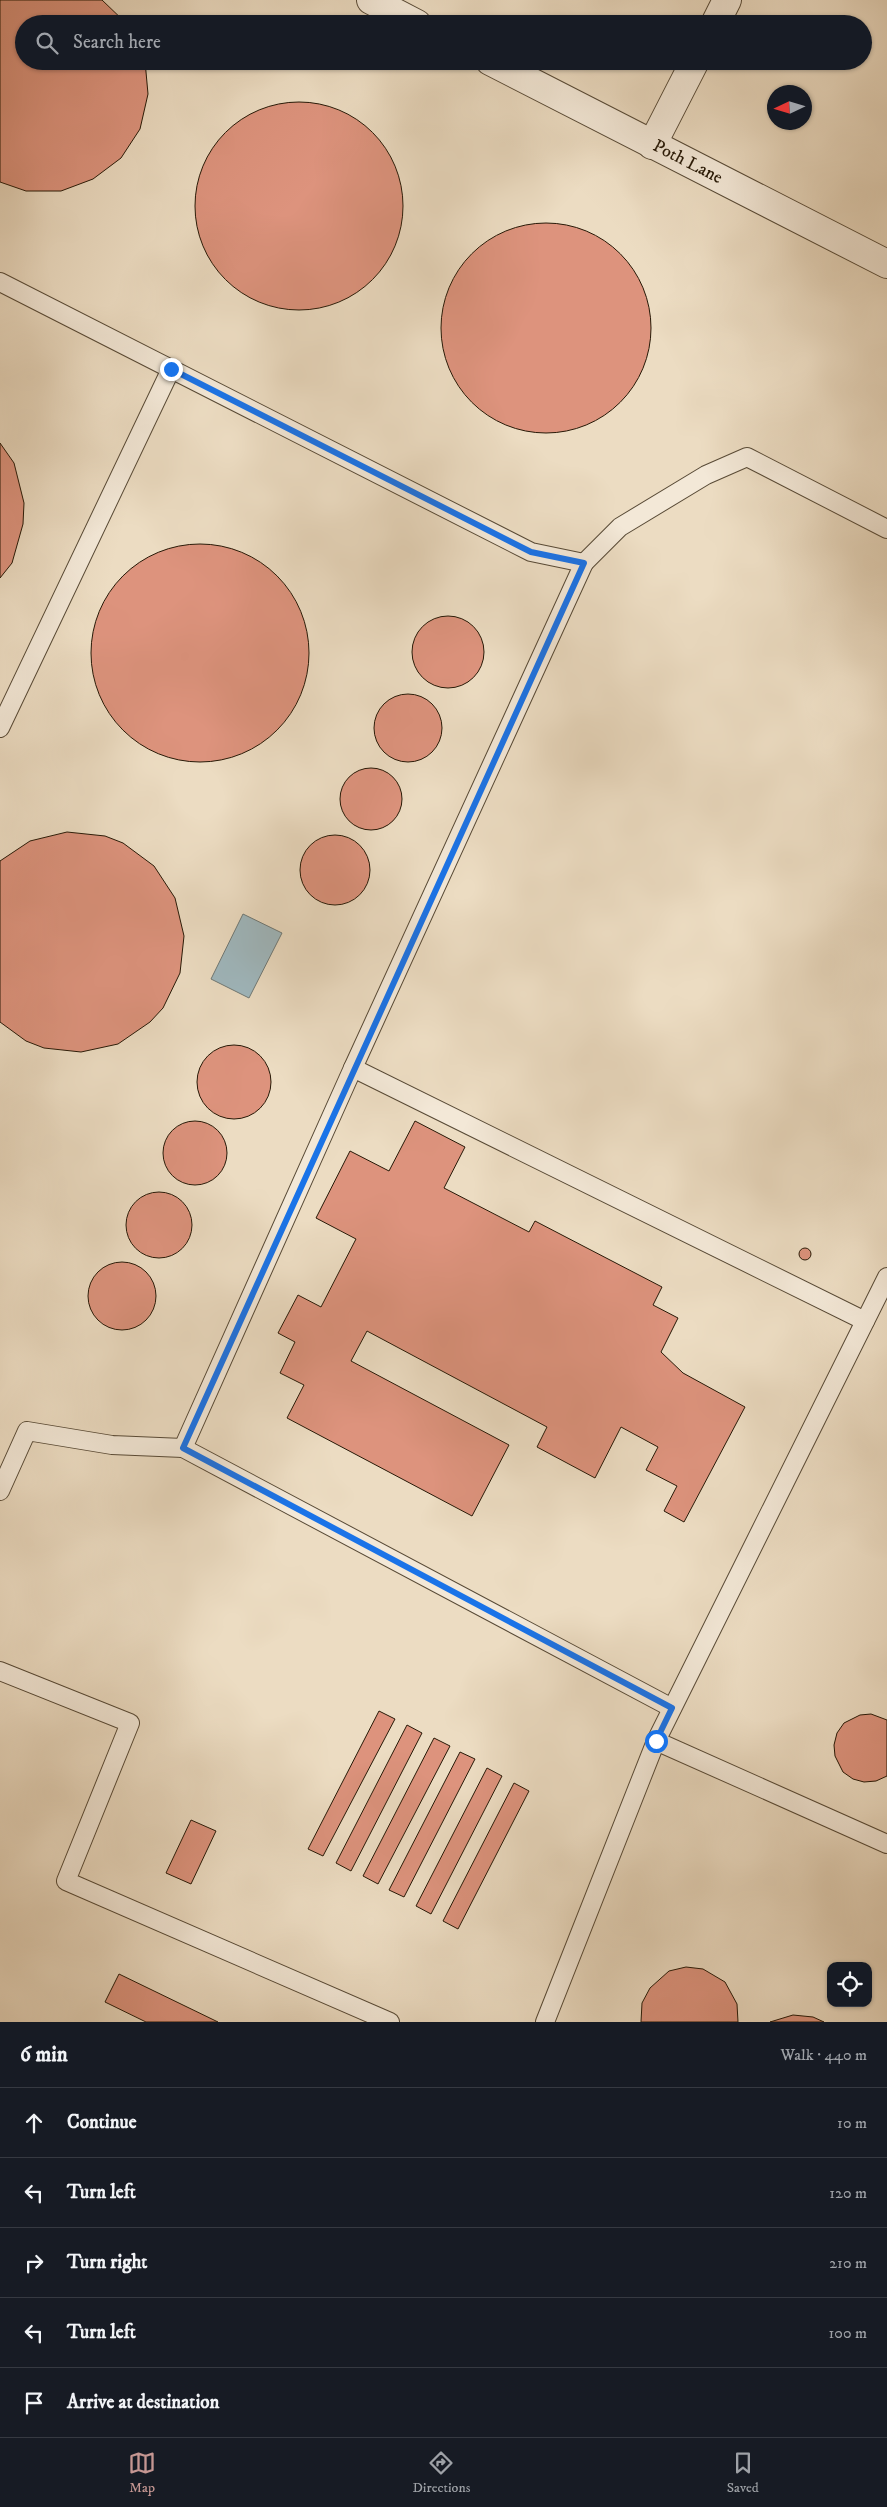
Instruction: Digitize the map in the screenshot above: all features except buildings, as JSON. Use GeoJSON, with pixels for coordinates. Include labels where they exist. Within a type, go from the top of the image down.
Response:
{"type":"FeatureCollection","features":[{"type":"Feature","properties":{"kind":"street"},"geometry":{"type":"LineString","coordinates":[[371,0],[400,15]]}},
{"type":"Feature","properties":{"kind":"street"},"geometry":{"type":"LineString","coordinates":[[720,15],[727,0]]}},
{"type":"Feature","properties":{"kind":"street","name":"Poth Lane"},"geometry":{"type":"LineString","coordinates":[[507,70],[887,264]]}},
{"type":"Feature","properties":{"kind":"street"},"geometry":{"type":"LineString","coordinates":[[652,145],[690,70]]}},
{"type":"Feature","properties":{"kind":"lane"},"geometry":{"type":"LineString","coordinates":[[0,282],[531,552],[584,563]]}},
{"type":"Feature","properties":{"kind":"lane"},"geometry":{"type":"LineString","coordinates":[[0,728],[171,369]]}},
{"type":"Feature","properties":{"kind":"lane"},"geometry":{"type":"LineString","coordinates":[[183,1448],[353,1068],[584,563],[620,527],[706,475],[747,457],[887,529]]}},
{"type":"Feature","properties":{"kind":"lane"},"geometry":{"type":"LineString","coordinates":[[353,1068],[865,1321]]}},
{"type":"Feature","properties":{"kind":"lane"},"geometry":{"type":"LineString","coordinates":[[545,2022],[656,1741],[886,1279]]}},
{"type":"Feature","properties":{"kind":"lane"},"geometry":{"type":"LineString","coordinates":[[0,1490],[27,1431],[112,1445],[183,1448],[672,1708]]}},
{"type":"Feature","properties":{"kind":"lane"},"geometry":{"type":"LineString","coordinates":[[0,1671],[130,1723],[66,1881],[390,2022]]}},
{"type":"Feature","properties":{"kind":"lane"},"geometry":{"type":"LineString","coordinates":[[656,1741],[887,1844]]}},
{"type":"Feature","properties":{"kind":"water"},"geometry":{"type":"Polygon","coordinates":[[[243,914],[282,933],[249,998],[211,979],[243,914]]]}},
{"type":"Feature","properties":{"kind":"route"},"geometry":{"type":"LineString","coordinates":[[171,369],[531,552],[584,563],[353,1068],[183,1448],[672,1708],[656,1741]]}}]}
